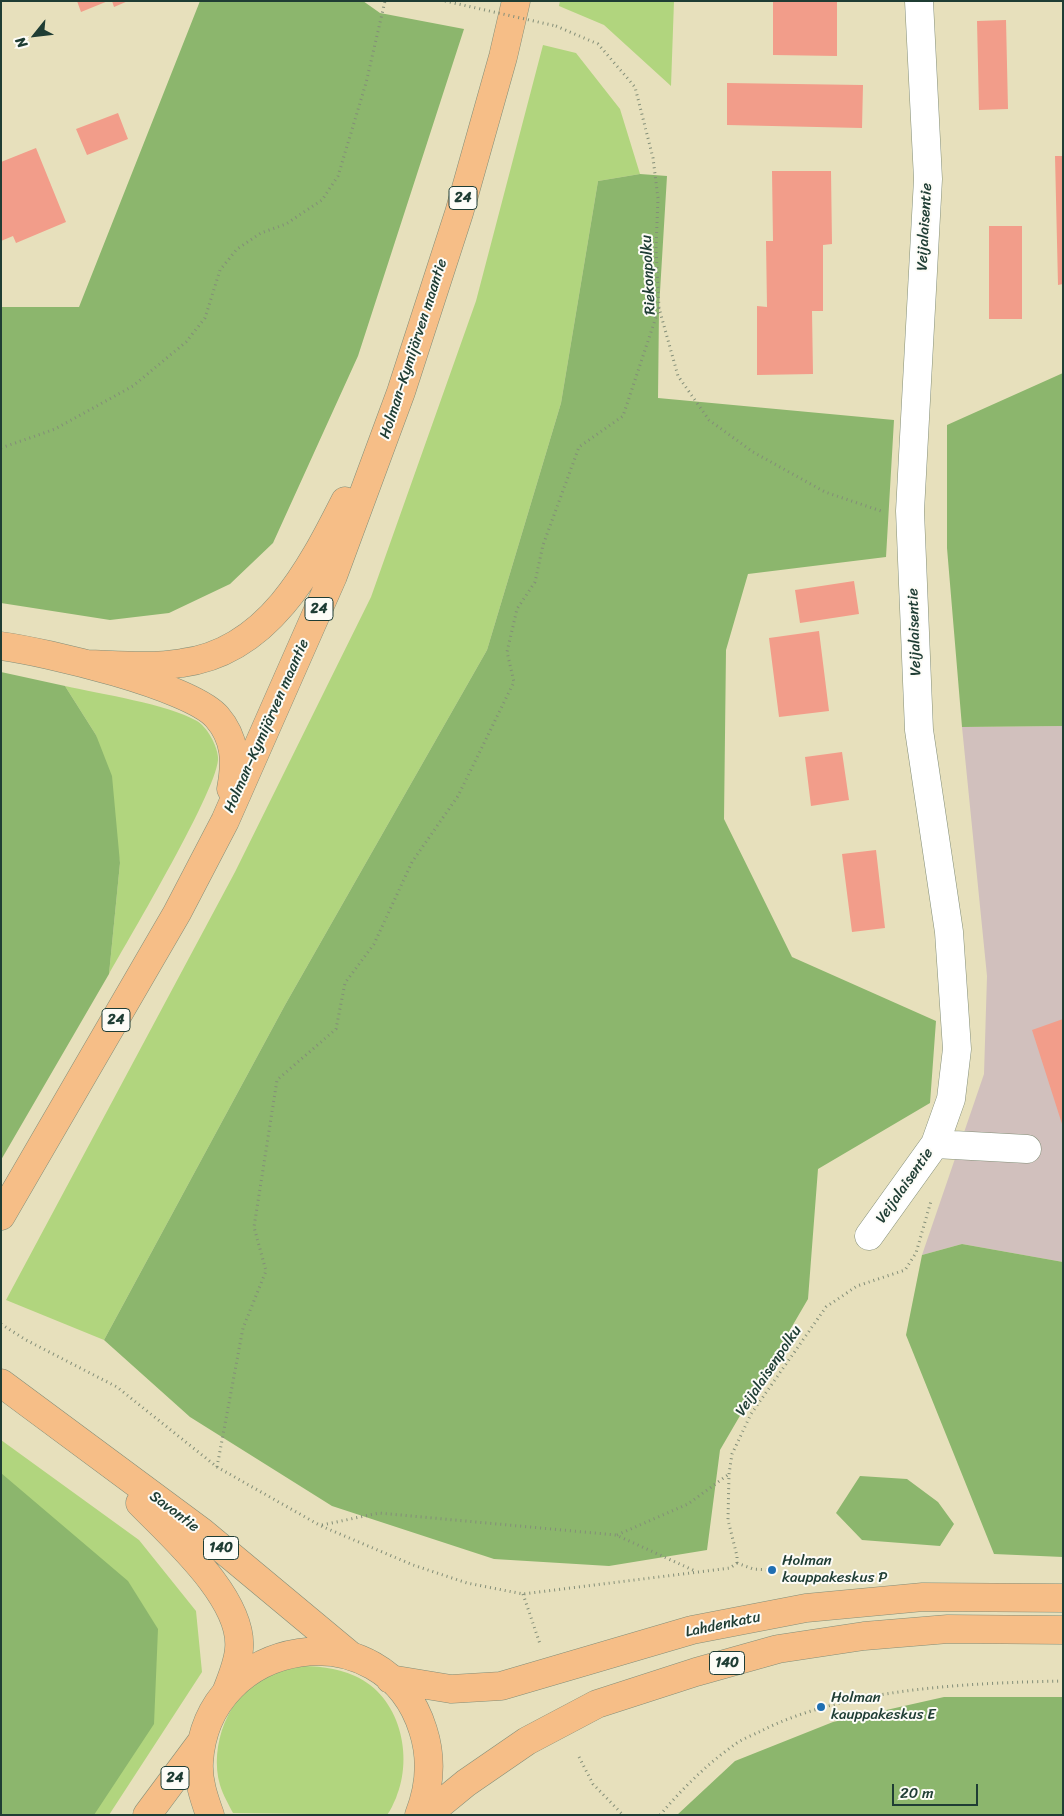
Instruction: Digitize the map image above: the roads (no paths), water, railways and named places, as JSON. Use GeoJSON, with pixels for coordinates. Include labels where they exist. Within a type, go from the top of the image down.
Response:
{"type":"FeatureCollection","features":[{"type":"Feature","properties":{"kind":"main road","name":"Holman–Kymijärven maantie"},"geometry":{"type":"LineString","coordinates":[[1,1216],[168,930],[225,821],[333,576],[401,392],[459,213],[503,57],[516,1]]}},
{"type":"Feature","properties":{"kind":"main road"},"geometry":{"type":"LineString","coordinates":[[87,664],[152,666],[184,663],[216,655],[242,642],[264,625],[285,602],[309,569],[401,392]]}},
{"type":"Feature","properties":{"kind":"main road"},"geometry":{"type":"LineString","coordinates":[[1,646],[87,664],[166,689],[197,702],[216,716],[229,734],[235,752],[234,775],[225,821]]}},
{"type":"Feature","properties":{"kind":"main road","name":"Savontie"},"geometry":{"type":"LineString","coordinates":[[1,1382],[202,1532],[352,1657]]}},
{"type":"Feature","properties":{"kind":"main road","name":"Savontie"},"geometry":{"type":"LineString","coordinates":[[85,1446],[205,1572],[228,1606],[238,1631],[239,1649],[227,1690]]}},
{"type":"Feature","properties":{"kind":"main road","name":"Lahdenkatu"},"geometry":{"type":"LineString","coordinates":[[390,1679],[451,1689],[501,1686],[692,1630],[806,1608],[923,1596],[1063,1598]]}},
{"type":"Feature","properties":{"kind":"main road","name":"140"},"geometry":{"type":"LineString","coordinates":[[427,1815],[466,1783],[527,1741],[597,1704],[696,1672],[778,1649],[864,1636],[948,1629],[1063,1630]]}},
{"type":"Feature","properties":{"kind":"main road","name":"140"},"geometry":{"type":"LineString","coordinates":[[210,1815],[201,1788],[199,1764],[202,1741],[211,1714],[227,1690],[256,1666],[277,1657],[298,1652],[326,1651],[352,1657],[372,1666],[390,1679],[406,1697],[419,1718],[427,1744],[430,1770],[424,1803],[419,1815]]}},
{"type":"Feature","properties":{"kind":"main road","name":"24"},"geometry":{"type":"LineString","coordinates":[[146,1815],[202,1741]]}},
{"type":"Feature","properties":{"kind":"street","name":"Veijalaisentie"},"geometry":{"type":"LineString","coordinates":[[869,1236],[935,1144],[951,1099],[957,1049],[949,932],[919,730],[910,511],[928,179],[919,1]]}},
{"type":"Feature","properties":{"kind":"street"},"geometry":{"type":"LineString","coordinates":[[935,1144],[1027,1149]]}},
{"type":"Feature","properties":{"kind":"place","name":"Holman kauppakeskus P"},"geometry":{"type":"Point","coordinates":[772,1570]}},
{"type":"Feature","properties":{"kind":"place","name":"Holman kauppakeskus E"},"geometry":{"type":"Point","coordinates":[821,1707]}}]}
